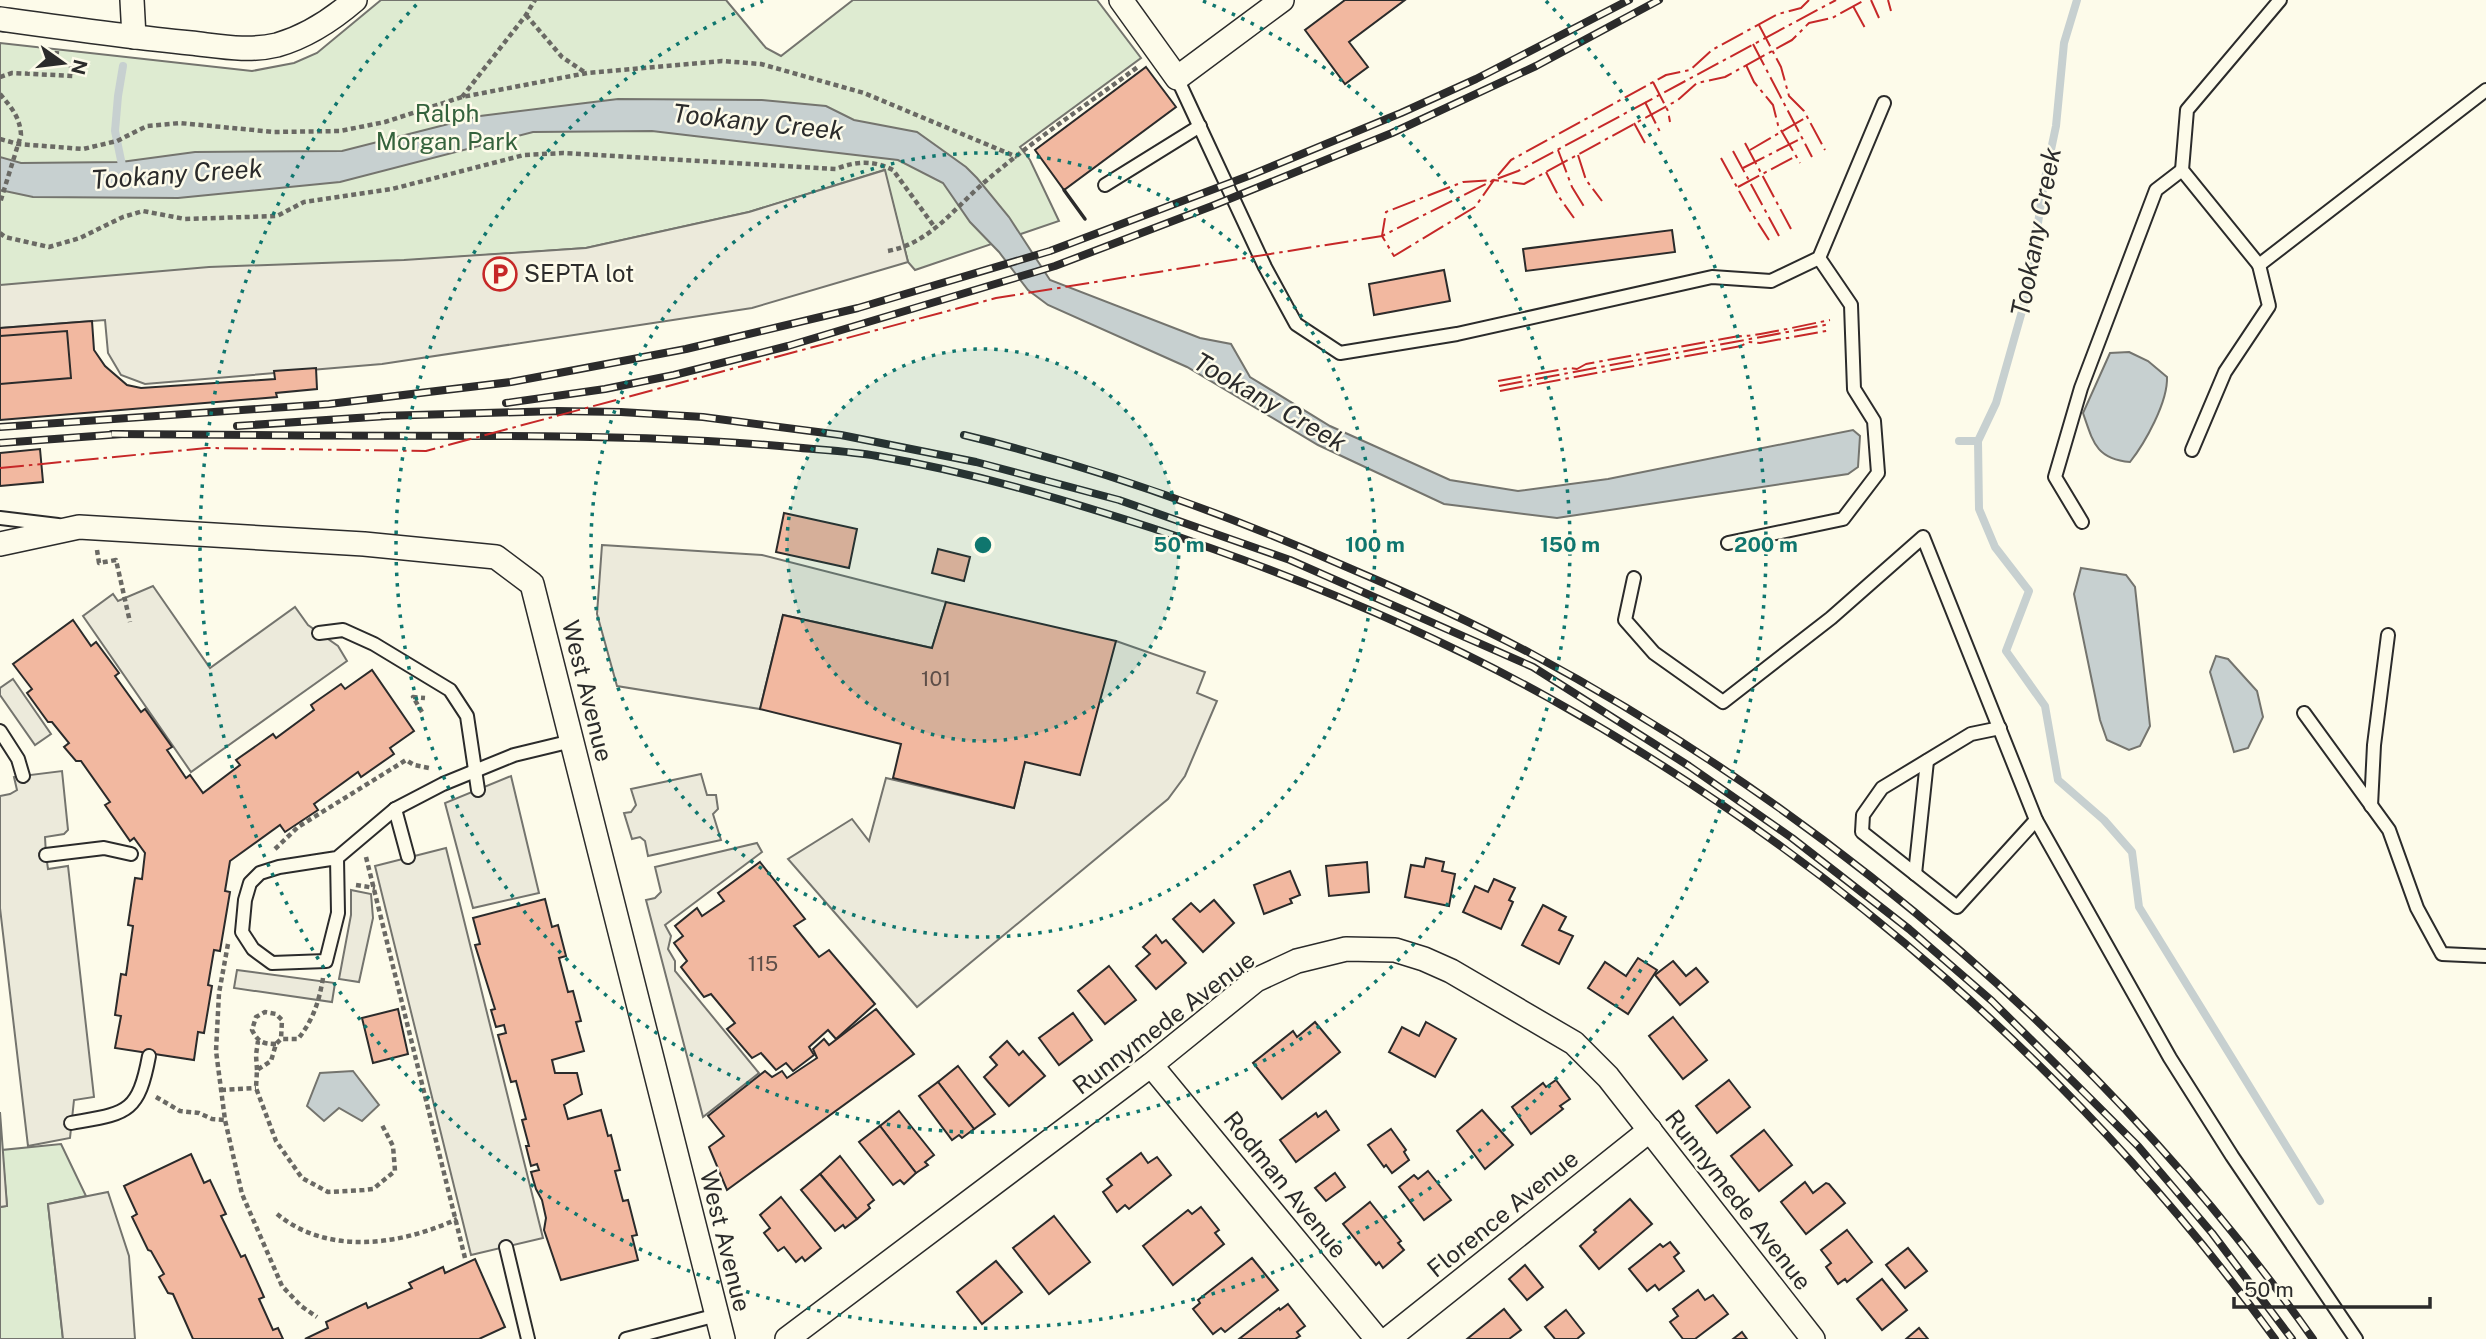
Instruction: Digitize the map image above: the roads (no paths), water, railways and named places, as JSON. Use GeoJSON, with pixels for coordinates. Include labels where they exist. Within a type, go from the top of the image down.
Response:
{"type":"FeatureCollection","features":[{"type":"Feature","properties":{"kind":"street"},"geometry":{"type":"LineString","coordinates":[[132,0],[134,37]]}},
{"type":"Feature","properties":{"kind":"street"},"geometry":{"type":"LineString","coordinates":[[0,19],[252,49],[275,45],[317,27],[355,0]]}},
{"type":"Feature","properties":{"kind":"street"},"geometry":{"type":"LineString","coordinates":[[1121,0],[1177,78],[1282,0]]}},
{"type":"Feature","properties":{"kind":"street","name":"West Avenue"},"geometry":{"type":"LineString","coordinates":[[0,544],[79,527],[364,544],[496,557],[532,584],[723,1339]]}},
{"type":"Feature","properties":{"kind":"street","name":"Runnymede Avenue"},"geometry":{"type":"LineString","coordinates":[[787,1339],[1152,1065],[1256,980],[1297,961],[1346,948],[1395,950],[1451,971],[1574,1043],[1608,1077],[1813,1339]]}},
{"type":"Feature","properties":{"kind":"street","name":"Rodman Avenue"},"geometry":{"type":"LineString","coordinates":[[1152,1065],[1377,1339]]}},
{"type":"Feature","properties":{"kind":"street","name":"Florence Avenue"},"geometry":{"type":"LineString","coordinates":[[1388,1339],[1650,1130]]}},
{"type":"Feature","properties":{"kind":"lane"},"geometry":{"type":"LineString","coordinates":[[2192,450],[2225,372],[2269,306],[2259,265],[2182,170],[2187,110],[2280,0]]}},
{"type":"Feature","properties":{"kind":"lane"},"geometry":{"type":"LineString","coordinates":[[1177,78],[1265,267],[1296,324],[1340,353],[1457,334],[1712,277],[1771,281],[1819,258],[1884,103]]}},
{"type":"Feature","properties":{"kind":"lane"},"geometry":{"type":"LineString","coordinates":[[2259,265],[2486,90]]}},
{"type":"Feature","properties":{"kind":"lane"},"geometry":{"type":"LineString","coordinates":[[1105,185],[1200,126]]}},
{"type":"Feature","properties":{"kind":"lane"},"geometry":{"type":"LineString","coordinates":[[2082,522],[2055,477],[2081,388],[2156,190],[2182,170]]}},
{"type":"Feature","properties":{"kind":"lane"},"geometry":{"type":"LineString","coordinates":[[1728,543],[1843,519],[1878,473],[1874,421],[1854,388],[1851,305],[1819,258]]}},
{"type":"Feature","properties":{"kind":"lane"},"geometry":{"type":"LineString","coordinates":[[0,518],[79,527]]}},
{"type":"Feature","properties":{"kind":"lane"},"geometry":{"type":"LineString","coordinates":[[1634,578],[1625,620],[1654,653],[1723,702],[1831,618],[1923,537],[2036,820],[2170,1058],[2232,1156],[2357,1339]]}},
{"type":"Feature","properties":{"kind":"lane"},"geometry":{"type":"LineString","coordinates":[[319,633],[343,630],[373,644],[450,690],[467,716],[478,790]]}},
{"type":"Feature","properties":{"kind":"lane"},"geometry":{"type":"LineString","coordinates":[[2371,806],[2374,745],[2388,635]]}},
{"type":"Feature","properties":{"kind":"lane"},"geometry":{"type":"LineString","coordinates":[[2304,713],[2389,830],[2417,908],[2442,954],[2486,956]]}},
{"type":"Feature","properties":{"kind":"lane"},"geometry":{"type":"LineString","coordinates":[[2000,728],[1971,734],[1882,788],[1863,815],[1862,832],[1957,907],[2036,820]]}},
{"type":"Feature","properties":{"kind":"lane"},"geometry":{"type":"LineString","coordinates":[[0,731],[18,759],[23,776]]}},
{"type":"Feature","properties":{"kind":"lane"},"geometry":{"type":"LineString","coordinates":[[337,858],[338,913],[326,961],[272,963],[253,949],[242,932],[245,900],[250,883],[260,873],[279,867],[337,858],[395,809],[443,784],[514,755],[572,741]]}},
{"type":"Feature","properties":{"kind":"lane"},"geometry":{"type":"LineString","coordinates":[[1915,874],[1927,761]]}},
{"type":"Feature","properties":{"kind":"lane"},"geometry":{"type":"LineString","coordinates":[[395,809],[408,857]]}},
{"type":"Feature","properties":{"kind":"lane"},"geometry":{"type":"LineString","coordinates":[[46,855],[104,848],[131,854]]}},
{"type":"Feature","properties":{"kind":"lane"},"geometry":{"type":"LineString","coordinates":[[71,1123],[119,1115],[137,1100],[149,1056]]}},
{"type":"Feature","properties":{"kind":"lane"},"geometry":{"type":"LineString","coordinates":[[506,1247],[528,1339]]}},
{"type":"Feature","properties":{"kind":"lane"},"geometry":{"type":"LineString","coordinates":[[626,1339],[717,1315]]}},
{"type":"Feature","properties":{"kind":"water"},"geometry":{"type":"Polygon","coordinates":[[[618,99],[762,100],[826,106],[854,120],[917,132],[977,178],[1009,217],[1050,280],[1200,338],[1231,344],[1250,377],[1330,426],[1450,480],[1518,491],[1608,479],[1853,430],[1860,436],[1858,467],[1848,474],[1557,518],[1444,504],[1318,445],[1187,367],[1048,305],[1028,290],[999,252],[970,222],[943,183],[898,160],[652,131],[533,132],[340,182],[178,198],[33,197],[0,190],[0,157],[21,163],[121,162],[195,152],[342,151],[480,116],[618,99]]]}},
{"type":"Feature","properties":{"kind":"water"},"geometry":{"type":"Polygon","coordinates":[[[2129,352],[2148,361],[2167,377],[2160,410],[2130,462],[2103,453],[2093,440],[2083,413],[2110,353],[2129,352]]]}},
{"type":"Feature","properties":{"kind":"water"},"geometry":{"type":"Polygon","coordinates":[[[2081,568],[2126,575],[2135,587],[2150,726],[2140,746],[2129,750],[2107,740],[2100,720],[2074,594],[2081,568]]]}},
{"type":"Feature","properties":{"kind":"water"},"geometry":{"type":"Polygon","coordinates":[[[2216,656],[2228,659],[2257,691],[2263,717],[2248,748],[2234,752],[2210,672],[2216,656]]]}},
{"type":"Feature","properties":{"kind":"water"},"geometry":{"type":"Polygon","coordinates":[[[353,1071],[379,1105],[362,1121],[339,1108],[324,1121],[307,1106],[320,1073],[353,1071]]]}},
{"type":"Feature","properties":{"kind":"waterway","name":"Tookany Creek"},"geometry":{"type":"LineString","coordinates":[[1959,441],[1978,441],[1996,403],[2028,290],[2044,183],[2056,126],[2064,43],[2077,0]]}},
{"type":"Feature","properties":{"kind":"waterway"},"geometry":{"type":"LineString","coordinates":[[123,66],[115,131],[123,170]]}},
{"type":"Feature","properties":{"kind":"waterway"},"geometry":{"type":"LineString","coordinates":[[1978,441],[1979,509],[1995,547],[2029,591],[2006,651],[2045,706],[2058,780],[2104,820],[2132,852],[2139,907],[2320,1201]]}},
{"type":"Feature","properties":{"kind":"railway"},"geometry":{"type":"LineString","coordinates":[[0,427],[329,404],[511,382],[686,349],[858,308],[1050,251],[1251,175],[1476,79],[1629,0]]}},
{"type":"Feature","properties":{"kind":"railway"},"geometry":{"type":"LineString","coordinates":[[506,403],[605,389],[674,375],[788,346],[1055,266],[1392,133],[1536,66],[1659,0]]}},
{"type":"Feature","properties":{"kind":"railway"},"geometry":{"type":"LineString","coordinates":[[380,416],[557,411],[703,417],[841,435],[976,462],[1119,500],[1290,560],[1533,667],[1689,766],[1792,838],[1909,929],[1992,1001],[2138,1146],[2212,1233],[2292,1339]]}},
{"type":"Feature","properties":{"kind":"railway"},"geometry":{"type":"LineString","coordinates":[[237,426],[387,416]]}},
{"type":"Feature","properties":{"kind":"railway"},"geometry":{"type":"LineString","coordinates":[[112,434],[606,437],[717,441],[866,454],[982,478],[1084,507],[1203,545],[1304,583],[1404,625],[1549,698],[1653,760],[1755,828],[1853,901],[1946,979],[2036,1062],[2121,1150],[2201,1243],[2275,1339]]}},
{"type":"Feature","properties":{"kind":"railway"},"geometry":{"type":"LineString","coordinates":[[0,443],[122,434]]}},
{"type":"Feature","properties":{"kind":"railway"},"geometry":{"type":"LineString","coordinates":[[964,435],[1063,462],[1160,493],[1255,529],[1395,588],[1530,653],[1643,718],[1753,789],[1859,867],[1961,951],[2058,1041],[2149,1136],[2235,1235],[2313,1339]]}},
{"type":"Feature","properties":{"kind":"place","name":"SEPTA lot"},"geometry":{"type":"Point","coordinates":[500,274]}},
{"type":"Feature","properties":{"kind":"park label","name":"Ralph Morgan Park"},"geometry":{"type":"Point","coordinates":[447,128]}}]}
